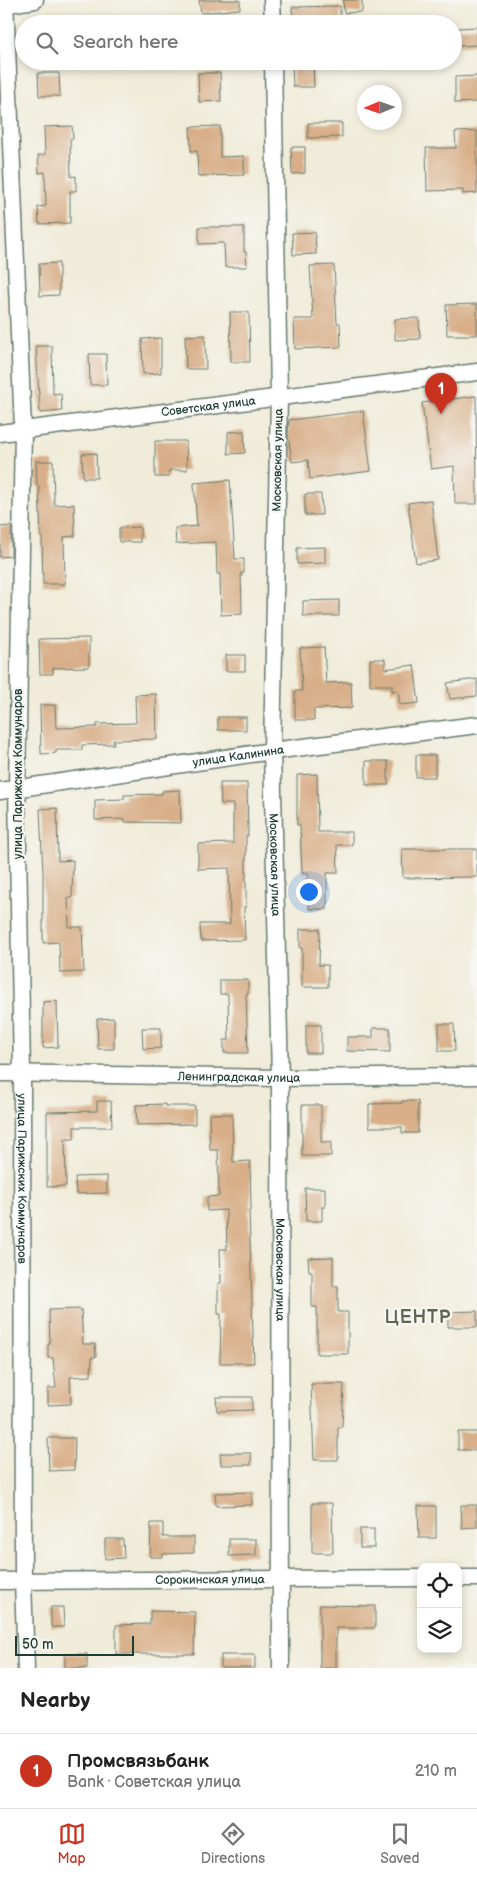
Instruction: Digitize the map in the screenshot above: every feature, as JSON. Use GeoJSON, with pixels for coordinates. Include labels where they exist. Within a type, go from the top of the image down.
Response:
{"type":"FeatureCollection","features":[{"type":"Feature","properties":{"kind":"street"},"geometry":{"type":"LineString","coordinates":[[3,3],[35,0]]}},
{"type":"Feature","properties":{"kind":"street"},"geometry":{"type":"LineString","coordinates":[[272,0],[273,15]]}},
{"type":"Feature","properties":{"kind":"street","name":"улица Парижских Коммунаров"},"geometry":{"type":"LineString","coordinates":[[3,3],[23,429],[17,789],[22,1073],[23,1581],[26,1668]]}},
{"type":"Feature","properties":{"kind":"street","name":"Московская улица"},"geometry":{"type":"LineString","coordinates":[[273,70],[279,397],[272,751],[280,1078],[281,1668]]}},
{"type":"Feature","properties":{"kind":"street","name":"Советская улица"},"geometry":{"type":"LineString","coordinates":[[0,433],[477,372]]}},
{"type":"Feature","properties":{"kind":"street","name":"улица Калинина"},"geometry":{"type":"LineString","coordinates":[[0,791],[272,751],[477,725]]}},
{"type":"Feature","properties":{"kind":"street","name":"Ленинградская улица"},"geometry":{"type":"LineString","coordinates":[[0,1073],[280,1078],[477,1076]]}},
{"type":"Feature","properties":{"kind":"street","name":"Сорокинская улица"},"geometry":{"type":"LineString","coordinates":[[0,1581],[417,1578]]}},
{"type":"Feature","properties":{"kind":"street"},"geometry":{"type":"LineString","coordinates":[[462,1578],[477,1578]]}},
{"type":"Feature","properties":{"kind":"building"},"geometry":{"type":"Polygon","coordinates":[[[199,0],[240,0],[240,9],[201,13],[199,0]]]}},
{"type":"Feature","properties":{"kind":"building"},"geometry":{"type":"Polygon","coordinates":[[[343,0],[362,0],[362,12],[344,13],[343,0]]]}},
{"type":"Feature","properties":{"kind":"building"},"geometry":{"type":"Polygon","coordinates":[[[340,6],[340,15],[292,15],[292,7],[340,6]]]}},
{"type":"Feature","properties":{"kind":"building"},"geometry":{"type":"Polygon","coordinates":[[[477,27],[477,45],[462,46],[462,28],[477,27]]]}},
{"type":"Feature","properties":{"kind":"building"},"geometry":{"type":"Polygon","coordinates":[[[292,70],[313,70],[314,87],[293,87],[292,70]]]}},
{"type":"Feature","properties":{"kind":"building"},"geometry":{"type":"Polygon","coordinates":[[[38,73],[59,73],[60,96],[39,96],[38,73]]]}},
{"type":"Feature","properties":{"kind":"building"},"geometry":{"type":"Polygon","coordinates":[[[198,73],[220,73],[221,101],[199,102],[198,73]]]}},
{"type":"Feature","properties":{"kind":"building"},"geometry":{"type":"Polygon","coordinates":[[[477,76],[477,102],[455,103],[455,77],[477,76]]]}},
{"type":"Feature","properties":{"kind":"building"},"geometry":{"type":"Polygon","coordinates":[[[308,123],[342,123],[342,137],[308,138],[308,123]]]}},
{"type":"Feature","properties":{"kind":"building"},"geometry":{"type":"Polygon","coordinates":[[[72,126],[73,139],[70,139],[71,177],[76,176],[76,191],[70,191],[70,223],[39,224],[38,207],[46,206],[45,172],[39,173],[38,155],[45,155],[44,127],[72,126]]]}},
{"type":"Feature","properties":{"kind":"building"},"geometry":{"type":"Polygon","coordinates":[[[220,126],[220,157],[244,156],[244,175],[198,176],[197,151],[191,151],[190,127],[220,126]]]}},
{"type":"Feature","properties":{"kind":"building"},"geometry":{"type":"Polygon","coordinates":[[[477,131],[477,193],[463,194],[463,190],[427,191],[426,148],[456,148],[455,132],[477,131]]]}},
{"type":"Feature","properties":{"kind":"building"},"geometry":{"type":"Polygon","coordinates":[[[291,147],[305,147],[305,173],[292,174],[291,147]]]}},
{"type":"Feature","properties":{"kind":"building"},"geometry":{"type":"Polygon","coordinates":[[[199,227],[244,227],[244,252],[246,252],[247,267],[225,267],[224,243],[199,244],[199,227]]]}},
{"type":"Feature","properties":{"kind":"building"},"geometry":{"type":"Polygon","coordinates":[[[315,232],[316,254],[293,255],[292,233],[315,232]]]}},
{"type":"Feature","properties":{"kind":"building"},"geometry":{"type":"Polygon","coordinates":[[[59,263],[59,295],[40,296],[39,264],[59,263]]]}},
{"type":"Feature","properties":{"kind":"building"},"geometry":{"type":"Polygon","coordinates":[[[334,265],[337,323],[340,323],[341,347],[295,349],[294,319],[313,319],[310,266],[334,265]]]}},
{"type":"Feature","properties":{"kind":"building"},"geometry":{"type":"Polygon","coordinates":[[[477,304],[477,335],[447,335],[446,305],[477,304]]]}},
{"type":"Feature","properties":{"kind":"building"},"geometry":{"type":"Polygon","coordinates":[[[230,312],[249,312],[250,362],[231,362],[230,312]]]}},
{"type":"Feature","properties":{"kind":"building"},"geometry":{"type":"Polygon","coordinates":[[[419,318],[420,339],[395,340],[395,319],[419,318]]]}},
{"type":"Feature","properties":{"kind":"building"},"geometry":{"type":"Polygon","coordinates":[[[205,335],[206,369],[186,369],[185,336],[205,335]]]}},
{"type":"Feature","properties":{"kind":"building"},"geometry":{"type":"Polygon","coordinates":[[[161,338],[161,373],[143,374],[142,339],[161,338]]]}},
{"type":"Feature","properties":{"kind":"building"},"geometry":{"type":"Polygon","coordinates":[[[36,346],[52,346],[53,394],[61,393],[62,411],[40,413],[36,346]]]}},
{"type":"Feature","properties":{"kind":"building"},"geometry":{"type":"Polygon","coordinates":[[[89,354],[106,354],[107,385],[90,385],[89,354]]]}},
{"type":"Feature","properties":{"kind":"building"},"geometry":{"type":"Polygon","coordinates":[[[476,396],[477,504],[455,504],[454,466],[431,469],[422,403],[476,396]]]}},
{"type":"Feature","properties":{"kind":"building"},"geometry":{"type":"Polygon","coordinates":[[[363,411],[371,471],[310,479],[308,460],[292,462],[288,434],[289,420],[363,411]]]}},
{"type":"Feature","properties":{"kind":"building"},"geometry":{"type":"Polygon","coordinates":[[[244,431],[245,453],[228,454],[228,432],[244,431]]]}},
{"type":"Feature","properties":{"kind":"building"},"geometry":{"type":"Polygon","coordinates":[[[155,441],[186,441],[187,470],[169,470],[169,477],[155,477],[155,441]]]}},
{"type":"Feature","properties":{"kind":"building"},"geometry":{"type":"Polygon","coordinates":[[[96,453],[97,478],[83,478],[82,454],[96,453]]]}},
{"type":"Feature","properties":{"kind":"building"},"geometry":{"type":"Polygon","coordinates":[[[36,461],[53,461],[54,505],[74,504],[75,536],[64,537],[65,584],[43,584],[42,537],[36,461]]]}},
{"type":"Feature","properties":{"kind":"building"},"geometry":{"type":"Polygon","coordinates":[[[230,480],[235,559],[244,559],[244,573],[241,573],[242,614],[221,615],[220,574],[217,574],[216,542],[176,544],[175,528],[197,526],[194,483],[230,480]]]}},
{"type":"Feature","properties":{"kind":"building"},"geometry":{"type":"Polygon","coordinates":[[[305,494],[321,494],[322,515],[305,515],[305,494]]]}},
{"type":"Feature","properties":{"kind":"building"},"geometry":{"type":"Polygon","coordinates":[[[431,500],[438,560],[416,563],[408,503],[431,500]]]}},
{"type":"Feature","properties":{"kind":"building"},"geometry":{"type":"Polygon","coordinates":[[[11,526],[11,556],[0,557],[0,527],[11,526]]]}},
{"type":"Feature","properties":{"kind":"building"},"geometry":{"type":"Polygon","coordinates":[[[140,527],[140,542],[119,542],[119,528],[140,527]]]}},
{"type":"Feature","properties":{"kind":"building"},"geometry":{"type":"Polygon","coordinates":[[[325,547],[325,563],[297,564],[297,548],[325,547]]]}},
{"type":"Feature","properties":{"kind":"building"},"geometry":{"type":"Polygon","coordinates":[[[339,600],[339,616],[303,616],[303,601],[339,600]]]}},
{"type":"Feature","properties":{"kind":"building"},"geometry":{"type":"Polygon","coordinates":[[[89,638],[89,667],[53,668],[53,674],[40,674],[39,639],[89,638]]]}},
{"type":"Feature","properties":{"kind":"building"},"geometry":{"type":"Polygon","coordinates":[[[324,647],[326,683],[351,682],[352,708],[314,709],[314,720],[295,720],[295,691],[302,691],[300,648],[324,647]]]}},
{"type":"Feature","properties":{"kind":"building"},"geometry":{"type":"Polygon","coordinates":[[[226,655],[245,655],[245,671],[226,671],[226,655]]]}},
{"type":"Feature","properties":{"kind":"building"},"geometry":{"type":"Polygon","coordinates":[[[370,659],[385,659],[385,669],[414,665],[419,703],[400,705],[398,690],[392,691],[392,685],[370,685],[370,659]]]}},
{"type":"Feature","properties":{"kind":"building"},"geometry":{"type":"Polygon","coordinates":[[[477,679],[477,696],[450,699],[447,683],[477,679]]]}},
{"type":"Feature","properties":{"kind":"building"},"geometry":{"type":"Polygon","coordinates":[[[156,694],[157,739],[113,740],[114,744],[82,745],[82,750],[56,750],[56,753],[41,754],[40,705],[55,705],[56,728],[97,727],[97,724],[136,723],[135,695],[156,694]]]}},
{"type":"Feature","properties":{"kind":"building"},"geometry":{"type":"Polygon","coordinates":[[[218,717],[246,717],[246,730],[218,730],[218,717]]]}},
{"type":"Feature","properties":{"kind":"building"},"geometry":{"type":"Polygon","coordinates":[[[416,755],[435,755],[435,777],[416,777],[416,755]]]}},
{"type":"Feature","properties":{"kind":"building"},"geometry":{"type":"Polygon","coordinates":[[[366,761],[388,761],[388,785],[366,785],[366,761]]]}},
{"type":"Feature","properties":{"kind":"building"},"geometry":{"type":"Polygon","coordinates":[[[317,774],[318,832],[352,832],[352,845],[337,845],[338,873],[327,873],[327,909],[309,909],[308,873],[302,873],[300,825],[297,825],[297,775],[317,774]]]}},
{"type":"Feature","properties":{"kind":"building"},"geometry":{"type":"Polygon","coordinates":[[[220,783],[247,783],[248,836],[246,836],[245,940],[201,941],[200,924],[230,924],[229,868],[198,869],[198,844],[233,843],[233,804],[221,804],[220,783]]]}},
{"type":"Feature","properties":{"kind":"building"},"geometry":{"type":"Polygon","coordinates":[[[180,790],[181,823],[125,822],[125,819],[95,820],[95,800],[124,799],[124,795],[162,794],[162,791],[180,790]]]}},
{"type":"Feature","properties":{"kind":"building"},"geometry":{"type":"Polygon","coordinates":[[[57,808],[58,861],[73,860],[72,898],[68,898],[69,927],[82,927],[84,972],[60,973],[59,942],[43,943],[43,873],[40,809],[57,808]]]}},
{"type":"Feature","properties":{"kind":"building"},"geometry":{"type":"Polygon","coordinates":[[[402,849],[477,849],[477,877],[403,878],[402,849]]]}},
{"type":"Feature","properties":{"kind":"building"},"geometry":{"type":"Polygon","coordinates":[[[300,929],[320,929],[319,965],[328,965],[328,987],[302,987],[300,929]]]}},
{"type":"Feature","properties":{"kind":"building"},"geometry":{"type":"Polygon","coordinates":[[[220,980],[248,980],[248,994],[246,994],[248,1053],[224,1053],[224,1040],[229,1040],[228,994],[220,994],[220,980]]]}},
{"type":"Feature","properties":{"kind":"building"},"geometry":{"type":"Polygon","coordinates":[[[57,1001],[58,1047],[43,1048],[43,1002],[57,1001]]]}},
{"type":"Feature","properties":{"kind":"building"},"geometry":{"type":"Polygon","coordinates":[[[114,1018],[114,1049],[98,1049],[97,1019],[114,1018]]]}},
{"type":"Feature","properties":{"kind":"building"},"geometry":{"type":"Polygon","coordinates":[[[439,1024],[454,1024],[455,1051],[439,1051],[439,1024]]]}},
{"type":"Feature","properties":{"kind":"building"},"geometry":{"type":"Polygon","coordinates":[[[306,1025],[321,1025],[321,1053],[306,1053],[306,1025]]]}},
{"type":"Feature","properties":{"kind":"building"},"geometry":{"type":"Polygon","coordinates":[[[142,1028],[161,1028],[161,1048],[143,1049],[142,1028]]]}},
{"type":"Feature","properties":{"kind":"building"},"geometry":{"type":"Polygon","coordinates":[[[373,1028],[390,1028],[390,1052],[347,1051],[347,1037],[373,1037],[373,1028]]]}},
{"type":"Feature","properties":{"kind":"building"},"geometry":{"type":"Polygon","coordinates":[[[97,1101],[111,1101],[112,1127],[74,1127],[74,1139],[65,1139],[66,1186],[47,1187],[47,1112],[97,1111],[97,1101]]]}},
{"type":"Feature","properties":{"kind":"building"},"geometry":{"type":"Polygon","coordinates":[[[402,1101],[418,1101],[418,1133],[402,1133],[402,1127],[369,1127],[369,1104],[402,1103],[402,1101]]]}},
{"type":"Feature","properties":{"kind":"building"},"geometry":{"type":"Polygon","coordinates":[[[165,1104],[165,1106],[195,1106],[195,1124],[137,1125],[136,1105],[165,1104]]]}},
{"type":"Feature","properties":{"kind":"building"},"geometry":{"type":"Polygon","coordinates":[[[302,1105],[321,1105],[321,1142],[331,1142],[331,1156],[302,1156],[302,1105]]]}},
{"type":"Feature","properties":{"kind":"building"},"geometry":{"type":"Polygon","coordinates":[[[209,1114],[232,1114],[233,1162],[250,1161],[251,1210],[249,1210],[254,1363],[220,1363],[221,1314],[218,1314],[218,1283],[221,1283],[220,1249],[227,1249],[226,1210],[207,1211],[207,1197],[219,1196],[218,1150],[210,1150],[209,1114]]]}},
{"type":"Feature","properties":{"kind":"building"},"geometry":{"type":"Polygon","coordinates":[[[107,1176],[107,1193],[76,1194],[75,1177],[107,1176]]]}},
{"type":"Feature","properties":{"kind":"building"},"geometry":{"type":"Polygon","coordinates":[[[305,1188],[325,1188],[325,1207],[322,1207],[322,1221],[306,1221],[305,1188]]]}},
{"type":"Feature","properties":{"kind":"building"},"geometry":{"type":"Polygon","coordinates":[[[333,1257],[333,1286],[338,1286],[338,1312],[348,1312],[348,1354],[317,1354],[317,1307],[312,1307],[312,1271],[309,1271],[308,1258],[333,1257]]]}},
{"type":"Feature","properties":{"kind":"building"},"geometry":{"type":"Polygon","coordinates":[[[81,1309],[83,1344],[95,1344],[96,1357],[92,1357],[91,1376],[70,1377],[71,1404],[48,1405],[48,1388],[56,1388],[53,1358],[48,1358],[48,1344],[50,1344],[49,1310],[81,1309]]]}},
{"type":"Feature","properties":{"kind":"building"},"geometry":{"type":"Polygon","coordinates":[[[477,1311],[477,1327],[448,1327],[448,1312],[477,1311]]]}},
{"type":"Feature","properties":{"kind":"building"},"geometry":{"type":"Polygon","coordinates":[[[311,1384],[344,1384],[342,1427],[338,1427],[338,1460],[314,1460],[311,1384]]]}},
{"type":"Feature","properties":{"kind":"building"},"geometry":{"type":"Polygon","coordinates":[[[216,1397],[252,1397],[252,1410],[217,1411],[216,1397]]]}},
{"type":"Feature","properties":{"kind":"building"},"geometry":{"type":"Polygon","coordinates":[[[458,1432],[477,1432],[477,1450],[458,1450],[458,1432]]]}},
{"type":"Feature","properties":{"kind":"building"},"geometry":{"type":"Polygon","coordinates":[[[48,1438],[75,1438],[74,1470],[49,1471],[48,1438]]]}},
{"type":"Feature","properties":{"kind":"building"},"geometry":{"type":"Polygon","coordinates":[[[220,1453],[251,1453],[251,1465],[221,1465],[220,1453]]]}},
{"type":"Feature","properties":{"kind":"building"},"geometry":{"type":"Polygon","coordinates":[[[252,1492],[252,1505],[216,1506],[215,1493],[252,1492]]]}},
{"type":"Feature","properties":{"kind":"building"},"geometry":{"type":"Polygon","coordinates":[[[312,1503],[332,1503],[333,1553],[312,1553],[312,1503]]]}},
{"type":"Feature","properties":{"kind":"building"},"geometry":{"type":"Polygon","coordinates":[[[461,1505],[477,1505],[477,1527],[462,1528],[461,1505]]]}},
{"type":"Feature","properties":{"kind":"building"},"geometry":{"type":"Polygon","coordinates":[[[418,1506],[436,1506],[436,1538],[419,1538],[418,1506]]]}},
{"type":"Feature","properties":{"kind":"building"},"geometry":{"type":"Polygon","coordinates":[[[151,1523],[163,1523],[163,1537],[194,1537],[194,1553],[163,1554],[163,1557],[150,1557],[151,1523]]]}},
{"type":"Feature","properties":{"kind":"building"},"geometry":{"type":"Polygon","coordinates":[[[360,1529],[374,1529],[374,1548],[360,1548],[360,1529]]]}},
{"type":"Feature","properties":{"kind":"building"},"geometry":{"type":"Polygon","coordinates":[[[105,1539],[123,1539],[124,1558],[105,1559],[105,1539]]]}},
{"type":"Feature","properties":{"kind":"building"},"geometry":{"type":"Polygon","coordinates":[[[229,1539],[256,1539],[256,1555],[229,1556],[229,1539]]]}},
{"type":"Feature","properties":{"kind":"building"},"geometry":{"type":"Polygon","coordinates":[[[320,1605],[375,1606],[375,1628],[336,1628],[336,1668],[320,1668],[320,1605]]]}},
{"type":"Feature","properties":{"kind":"building"},"geometry":{"type":"Polygon","coordinates":[[[51,1607],[63,1607],[64,1627],[51,1627],[51,1607]]]}},
{"type":"Feature","properties":{"kind":"building"},"geometry":{"type":"Polygon","coordinates":[[[150,1611],[195,1612],[194,1654],[116,1654],[116,1625],[150,1624],[150,1611]]]}},
{"type":"Feature","properties":{"kind":"building"},"geometry":{"type":"Polygon","coordinates":[[[65,1654],[87,1654],[87,1668],[65,1668],[65,1654]]]}},
{"type":"Feature","properties":{"kind":"building"},"geometry":{"type":"Polygon","coordinates":[[[221,1655],[255,1655],[255,1668],[221,1668],[221,1655]]]}},
{"type":"Feature","properties":{"kind":"place","name":"Промсвязьбанк"},"geometry":{"type":"Point","coordinates":[441,414]}},
{"type":"Feature","properties":{"kind":"district","name":"ЦЕНТР"},"geometry":{"type":"Point","coordinates":[418,1317]}}]}
